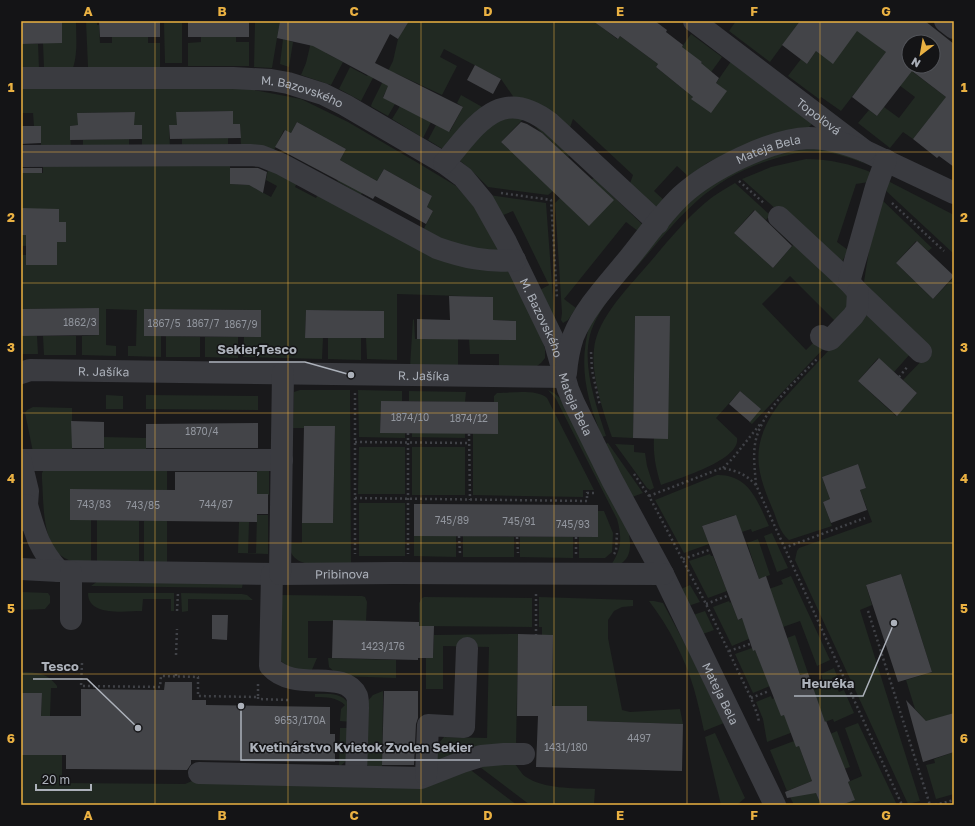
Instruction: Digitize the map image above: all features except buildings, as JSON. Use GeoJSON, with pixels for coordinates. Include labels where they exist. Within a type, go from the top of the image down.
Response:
{"type":"FeatureCollection","features":[{"type":"Feature","properties":{"kind":"street","name":"Topoľová"},"geometry":{"type":"LineString","coordinates":[[694,21],[865,151],[954,193]]}},
{"type":"Feature","properties":{"kind":"street"},"geometry":{"type":"LineString","coordinates":[[945,21],[954,28]]}},
{"type":"Feature","properties":{"kind":"street","name":"M. Bazovského"},"geometry":{"type":"LineString","coordinates":[[21,78],[233,78],[271,80],[288,83],[323,94],[444,163],[463,177],[479,195],[499,228],[555,343],[565,377]]}},
{"type":"Feature","properties":{"kind":"street"},"geometry":{"type":"LineString","coordinates":[[444,163],[474,128],[496,110],[513,106],[522,107],[535,112],[550,123],[658,223]]}},
{"type":"Feature","properties":{"kind":"street","name":"Mateja Bela"},"geometry":{"type":"LineString","coordinates":[[775,805],[663,574],[612,480],[574,403],[565,377],[573,338],[585,314],[680,197],[706,176],[736,160],[770,147],[798,139],[820,139],[845,144],[865,151]]}},
{"type":"Feature","properties":{"kind":"street"},"geometry":{"type":"LineString","coordinates":[[21,156],[261,156],[290,169],[437,248],[475,259],[497,262],[515,260]]}},
{"type":"Feature","properties":{"kind":"street"},"geometry":{"type":"LineString","coordinates":[[824,338],[835,336],[858,310],[854,287],[876,187],[886,160]]}},
{"type":"Feature","properties":{"kind":"street"},"geometry":{"type":"LineString","coordinates":[[779,217],[921,352]]}},
{"type":"Feature","properties":{"kind":"street","name":"R. Jašíka"},"geometry":{"type":"LineString","coordinates":[[21,373],[30,370],[565,377]]}},
{"type":"Feature","properties":{"kind":"street"},"geometry":{"type":"LineString","coordinates":[[283,374],[282,460],[270,666],[276,672],[292,679],[336,681],[346,684],[352,689],[357,697],[358,708],[356,776]]}},
{"type":"Feature","properties":{"kind":"street"},"geometry":{"type":"LineString","coordinates":[[21,529],[24,523],[28,492],[21,461],[282,460]]}},
{"type":"Feature","properties":{"kind":"street"},"geometry":{"type":"LineString","coordinates":[[27,505],[40,546],[48,559],[65,572],[71,619]]}},
{"type":"Feature","properties":{"kind":"street","name":"Pribinova"},"geometry":{"type":"LineString","coordinates":[[21,569],[65,572],[276,574],[663,574]]}},
{"type":"Feature","properties":{"kind":"street"},"geometry":{"type":"LineString","coordinates":[[426,775],[428,725],[464,727],[467,648]]}},
{"type":"Feature","properties":{"kind":"street"},"geometry":{"type":"LineString","coordinates":[[198,773],[421,778],[481,756],[524,754]]}},
{"type":"Feature","properties":{"kind":"path"},"geometry":{"type":"LineString","coordinates":[[736,178],[779,217]]}},
{"type":"Feature","properties":{"kind":"path"},"geometry":{"type":"LineString","coordinates":[[876,187],[944,252]]}},
{"type":"Feature","properties":{"kind":"path"},"geometry":{"type":"LineString","coordinates":[[494,192],[551,199],[557,306]]}},
{"type":"Feature","properties":{"kind":"path"},"geometry":{"type":"LineString","coordinates":[[633,473],[649,496],[722,468],[733,458],[778,401],[826,348],[824,338]]}},
{"type":"Feature","properties":{"kind":"path"},"geometry":{"type":"LineString","coordinates":[[591,348],[592,370],[600,408]]}},
{"type":"Feature","properties":{"kind":"path"},"geometry":{"type":"LineString","coordinates":[[355,386],[355,560]]}},
{"type":"Feature","properties":{"kind":"path"},"geometry":{"type":"LineString","coordinates":[[763,421],[755,443],[754,456],[756,485],[902,805]]}},
{"type":"Feature","properties":{"kind":"path"},"geometry":{"type":"LineString","coordinates":[[408,433],[408,561]]}},
{"type":"Feature","properties":{"kind":"path"},"geometry":{"type":"LineString","coordinates":[[469,434],[470,500]]}},
{"type":"Feature","properties":{"kind":"path"},"geometry":{"type":"LineString","coordinates":[[355,442],[469,443]]}},
{"type":"Feature","properties":{"kind":"path"},"geometry":{"type":"LineString","coordinates":[[722,468],[734,470],[745,475],[756,485]]}},
{"type":"Feature","properties":{"kind":"path"},"geometry":{"type":"LineString","coordinates":[[355,498],[587,501],[587,493],[600,493]]}},
{"type":"Feature","properties":{"kind":"path"},"geometry":{"type":"LineString","coordinates":[[784,548],[865,518]]}},
{"type":"Feature","properties":{"kind":"path"},"geometry":{"type":"LineString","coordinates":[[613,556],[616,551],[617,533],[615,527]]}},
{"type":"Feature","properties":{"kind":"path"},"geometry":{"type":"LineString","coordinates":[[459,536],[460,555]]}},
{"type":"Feature","properties":{"kind":"path"},"geometry":{"type":"LineString","coordinates":[[517,537],[518,555]]}},
{"type":"Feature","properties":{"kind":"path"},"geometry":{"type":"LineString","coordinates":[[576,537],[576,556]]}},
{"type":"Feature","properties":{"kind":"path"},"geometry":{"type":"LineString","coordinates":[[683,558],[708,550]]}},
{"type":"Feature","properties":{"kind":"path"},"geometry":{"type":"LineString","coordinates":[[177,611],[178,590]]}},
{"type":"Feature","properties":{"kind":"path"},"geometry":{"type":"LineString","coordinates":[[536,594],[536,635]]}},
{"type":"Feature","properties":{"kind":"path"},"geometry":{"type":"LineString","coordinates":[[706,604],[727,596]]}},
{"type":"Feature","properties":{"kind":"path"},"geometry":{"type":"LineString","coordinates":[[868,611],[930,805]]}},
{"type":"Feature","properties":{"kind":"path"},"geometry":{"type":"LineString","coordinates":[[176,655],[177,629]]}},
{"type":"Feature","properties":{"kind":"path"},"geometry":{"type":"LineString","coordinates":[[730,651],[750,644]]}},
{"type":"Feature","properties":{"kind":"path"},"geometry":{"type":"LineString","coordinates":[[82,663],[81,686],[160,687],[161,676],[198,677],[198,696],[258,697],[258,700],[296,700]]}},
{"type":"Feature","properties":{"kind":"path"},"geometry":{"type":"LineString","coordinates":[[258,679],[258,697]]}},
{"type":"Feature","properties":{"kind":"path"},"geometry":{"type":"LineString","coordinates":[[751,698],[769,691]]}},
{"type":"Feature","properties":{"kind":"path"},"geometry":{"type":"LineString","coordinates":[[935,805],[954,800]]}},
{"type":"Feature","properties":{"kind":"shaded area"},"geometry":{"type":"Polygon","coordinates":[[[62,21],[76,21],[76,50],[73,68],[44,68],[43,43],[62,43],[62,21]]]}},
{"type":"Feature","properties":{"kind":"shaded area"},"geometry":{"type":"Polygon","coordinates":[[[86,21],[97,21],[97,25],[99,25],[100,43],[112,43],[112,37],[148,36],[148,43],[160,43],[160,67],[88,67],[86,21]]]}},
{"type":"Feature","properties":{"kind":"shaded area"},"geometry":{"type":"Polygon","coordinates":[[[153,21],[195,21],[182,23],[182,63],[165,63],[164,23],[153,21]]]}},
{"type":"Feature","properties":{"kind":"shaded area"},"geometry":{"type":"Polygon","coordinates":[[[241,21],[280,21],[272,68],[254,67],[255,22],[241,21]]]}},
{"type":"Feature","properties":{"kind":"shaded area"},"geometry":{"type":"Polygon","coordinates":[[[316,21],[338,30],[326,53],[343,62],[331,85],[301,75],[306,63],[316,21]]]}},
{"type":"Feature","properties":{"kind":"shaded area"},"geometry":{"type":"Polygon","coordinates":[[[406,21],[601,21],[599,25],[617,39],[620,36],[658,64],[656,67],[693,97],[691,99],[716,83],[732,60],[812,124],[808,128],[725,154],[707,163],[689,177],[677,166],[654,191],[666,202],[654,207],[628,189],[633,175],[573,119],[568,133],[517,102],[501,79],[444,49],[440,57],[457,66],[442,95],[395,73],[383,97],[395,104],[388,116],[372,107],[372,103],[393,61],[398,39],[407,23],[406,21]]]}},
{"type":"Feature","properties":{"kind":"shaded area"},"geometry":{"type":"Polygon","coordinates":[[[736,21],[800,21],[770,62],[729,31],[736,21]]]}},
{"type":"Feature","properties":{"kind":"shaded area"},"geometry":{"type":"Polygon","coordinates":[[[845,21],[901,63],[901,74],[915,74],[954,103],[954,122],[937,109],[913,139],[903,132],[890,148],[858,123],[869,110],[877,116],[884,107],[899,118],[915,97],[875,67],[841,111],[821,97],[819,99],[788,76],[801,59],[807,64],[816,51],[845,21]]]}},
{"type":"Feature","properties":{"kind":"shaded area"},"geometry":{"type":"Polygon","coordinates":[[[691,34],[722,57],[709,75],[699,67],[702,62],[679,51],[691,34]]]}},
{"type":"Feature","properties":{"kind":"shaded area"},"geometry":{"type":"Polygon","coordinates":[[[201,37],[236,37],[236,42],[249,42],[249,66],[188,66],[188,43],[201,42],[201,37]]]}},
{"type":"Feature","properties":{"kind":"shaded area"},"geometry":{"type":"Polygon","coordinates":[[[283,39],[293,42],[289,67],[280,64],[283,39]]]}},
{"type":"Feature","properties":{"kind":"shaded area"},"geometry":{"type":"Polygon","coordinates":[[[21,44],[38,44],[39,68],[21,68],[21,44]]]}},
{"type":"Feature","properties":{"kind":"shaded area"},"geometry":{"type":"Polygon","coordinates":[[[350,67],[367,76],[370,71],[375,74],[361,101],[339,89],[350,67]]]}},
{"type":"Feature","properties":{"kind":"shaded area"},"geometry":{"type":"Polygon","coordinates":[[[239,87],[301,99],[348,122],[456,186],[474,206],[497,247],[499,253],[498,255],[421,234],[433,211],[427,207],[432,196],[384,169],[377,181],[370,177],[361,195],[337,181],[347,164],[340,160],[346,149],[297,122],[291,133],[284,130],[273,152],[241,148],[240,124],[233,124],[232,111],[177,112],[177,125],[169,125],[170,150],[142,150],[142,125],[134,125],[134,112],[78,113],[78,125],[70,126],[71,151],[41,151],[41,126],[34,126],[33,113],[21,113],[21,88],[239,87]]]}},
{"type":"Feature","properties":{"kind":"shaded area"},"geometry":{"type":"Polygon","coordinates":[[[461,95],[484,108],[445,149],[441,148],[428,140],[436,125],[450,131],[463,107],[457,103],[461,95]]]}},
{"type":"Feature","properties":{"kind":"shaded area"},"geometry":{"type":"Polygon","coordinates":[[[400,106],[431,122],[423,138],[392,119],[400,106]]]}},
{"type":"Feature","properties":{"kind":"shaded area"},"geometry":{"type":"Polygon","coordinates":[[[527,114],[571,154],[568,157],[525,117],[501,142],[553,191],[548,195],[488,187],[458,159],[487,123],[527,114]]]}},
{"type":"Feature","properties":{"kind":"shaded area"},"geometry":{"type":"Polygon","coordinates":[[[228,138],[228,144],[182,145],[182,139],[228,138]]]}},
{"type":"Feature","properties":{"kind":"shaded area"},"geometry":{"type":"Polygon","coordinates":[[[129,139],[129,145],[83,146],[83,140],[129,139]]]}},
{"type":"Feature","properties":{"kind":"shaded area"},"geometry":{"type":"Polygon","coordinates":[[[805,148],[840,151],[868,165],[834,154],[805,152],[777,158],[733,175],[700,199],[670,228],[605,305],[594,325],[590,335],[588,347],[591,386],[606,436],[602,437],[588,394],[584,367],[586,338],[590,323],[679,211],[713,182],[768,157],[805,148]]]}},
{"type":"Feature","properties":{"kind":"shaded area"},"geometry":{"type":"Polygon","coordinates":[[[806,159],[840,163],[873,173],[869,182],[856,184],[837,242],[848,250],[842,262],[814,243],[742,179],[771,167],[806,159]]]}},
{"type":"Feature","properties":{"kind":"shaded area"},"geometry":{"type":"Polygon","coordinates":[[[230,160],[230,184],[249,185],[271,197],[277,186],[266,180],[269,164],[299,179],[295,187],[316,198],[320,190],[508,270],[539,329],[545,349],[545,358],[537,366],[499,368],[499,354],[470,354],[469,339],[516,340],[516,321],[493,320],[493,297],[397,294],[397,360],[367,359],[366,338],[384,338],[384,311],[306,310],[305,337],[323,338],[322,359],[243,357],[244,337],[261,337],[261,310],[144,309],[144,336],[161,336],[161,357],[128,356],[128,346],[136,346],[137,310],[106,309],[106,345],[116,346],[116,356],[82,355],[82,336],[99,335],[99,308],[21,309],[21,255],[52,255],[52,245],[21,246],[21,173],[43,173],[43,161],[230,160]]]}},
{"type":"Feature","properties":{"kind":"shaded area"},"geometry":{"type":"Polygon","coordinates":[[[594,178],[642,224],[638,231],[626,222],[564,299],[576,308],[568,320],[563,323],[561,320],[562,313],[555,203],[560,198],[594,178]]]}},
{"type":"Feature","properties":{"kind":"shaded area"},"geometry":{"type":"Polygon","coordinates":[[[888,181],[954,215],[954,254],[884,189],[888,181]]]}},
{"type":"Feature","properties":{"kind":"shaded area"},"geometry":{"type":"Polygon","coordinates":[[[735,183],[770,215],[766,220],[754,210],[734,233],[773,268],[793,245],[778,231],[782,226],[847,289],[850,305],[835,321],[790,276],[762,304],[806,350],[816,340],[824,348],[752,424],[749,422],[760,409],[740,391],[716,418],[737,438],[736,446],[729,454],[706,468],[661,485],[655,462],[654,438],[669,316],[635,316],[633,438],[612,437],[602,405],[594,370],[594,349],[596,337],[601,325],[616,302],[677,231],[708,200],[735,183]]]}},
{"type":"Feature","properties":{"kind":"shaded area"},"geometry":{"type":"Polygon","coordinates":[[[489,195],[546,203],[554,312],[553,322],[538,291],[549,285],[513,211],[501,216],[489,195]]]}},
{"type":"Feature","properties":{"kind":"shaded area"},"geometry":{"type":"Polygon","coordinates":[[[881,199],[932,248],[928,251],[916,241],[896,263],[933,299],[954,277],[954,713],[927,722],[915,709],[906,680],[932,672],[901,574],[866,585],[872,605],[860,610],[920,801],[908,804],[795,560],[799,548],[872,522],[860,490],[866,488],[858,464],[822,477],[830,499],[823,502],[832,526],[789,540],[777,522],[767,495],[759,468],[758,456],[764,431],[779,404],[866,310],[911,353],[894,372],[878,358],[858,381],[896,416],[917,393],[903,380],[929,353],[863,288],[871,238],[881,199]]]}},
{"type":"Feature","properties":{"kind":"shaded area"},"geometry":{"type":"Polygon","coordinates":[[[413,319],[415,339],[458,339],[458,368],[410,367],[413,319]]]}},
{"type":"Feature","properties":{"kind":"shaded area"},"geometry":{"type":"Polygon","coordinates":[[[21,336],[37,336],[38,354],[21,354],[21,336]]]}},
{"type":"Feature","properties":{"kind":"shaded area"},"geometry":{"type":"Polygon","coordinates":[[[43,336],[76,336],[76,355],[44,355],[43,336]]]}},
{"type":"Feature","properties":{"kind":"shaded area"},"geometry":{"type":"Polygon","coordinates":[[[166,336],[200,337],[200,357],[166,357],[166,336]]]}},
{"type":"Feature","properties":{"kind":"shaded area"},"geometry":{"type":"Polygon","coordinates":[[[205,337],[238,337],[238,358],[205,357],[205,337]]]}},
{"type":"Feature","properties":{"kind":"shaded area"},"geometry":{"type":"Polygon","coordinates":[[[328,338],[361,338],[361,360],[328,359],[328,338]]]}},
{"type":"Feature","properties":{"kind":"shaded area"},"geometry":{"type":"Polygon","coordinates":[[[300,390],[350,390],[351,563],[305,563],[296,559],[290,550],[288,543],[302,543],[302,523],[333,523],[335,426],[304,426],[304,428],[293,428],[294,392],[300,390]]]}},
{"type":"Feature","properties":{"kind":"shaded area"},"geometry":{"type":"Polygon","coordinates":[[[358,390],[402,391],[402,401],[381,401],[380,432],[405,433],[405,438],[359,437],[358,390]]]}},
{"type":"Feature","properties":{"kind":"shaded area"},"geometry":{"type":"Polygon","coordinates":[[[548,390],[562,400],[628,529],[630,551],[626,559],[620,564],[611,565],[615,559],[620,543],[620,532],[617,519],[556,399],[548,390]]]}},
{"type":"Feature","properties":{"kind":"shaded area"},"geometry":{"type":"Polygon","coordinates":[[[409,391],[466,392],[465,402],[409,401],[409,391]]]}},
{"type":"Feature","properties":{"kind":"shaded area"},"geometry":{"type":"Polygon","coordinates":[[[530,392],[543,395],[547,398],[594,490],[583,490],[583,497],[473,495],[473,433],[498,434],[498,402],[494,402],[494,396],[497,393],[530,392]]]}},
{"type":"Feature","properties":{"kind":"shaded area"},"geometry":{"type":"Polygon","coordinates":[[[106,395],[123,396],[123,409],[106,409],[106,395]]]}},
{"type":"Feature","properties":{"kind":"shaded area"},"geometry":{"type":"Polygon","coordinates":[[[146,395],[258,396],[258,410],[146,409],[146,395]]]}},
{"type":"Feature","properties":{"kind":"shaded area"},"geometry":{"type":"Polygon","coordinates":[[[33,407],[72,408],[72,452],[33,452],[25,413],[33,407]]]}},
{"type":"Feature","properties":{"kind":"shaded area"},"geometry":{"type":"Polygon","coordinates":[[[412,433],[465,433],[465,438],[412,437],[412,433]]]}},
{"type":"Feature","properties":{"kind":"shaded area"},"geometry":{"type":"Polygon","coordinates":[[[104,437],[146,438],[146,453],[104,452],[104,437]]]}},
{"type":"Feature","properties":{"kind":"shaded area"},"geometry":{"type":"Polygon","coordinates":[[[608,443],[643,493],[632,497],[605,444],[608,443]]]}},
{"type":"Feature","properties":{"kind":"shaded area"},"geometry":{"type":"Polygon","coordinates":[[[615,444],[634,445],[634,452],[645,453],[647,466],[654,488],[650,490],[647,488],[615,444]]]}},
{"type":"Feature","properties":{"kind":"shaded area"},"geometry":{"type":"Polygon","coordinates":[[[359,447],[405,447],[405,494],[358,494],[359,447]]]}},
{"type":"Feature","properties":{"kind":"shaded area"},"geometry":{"type":"Polygon","coordinates":[[[412,447],[465,447],[465,495],[412,495],[412,447]]]}},
{"type":"Feature","properties":{"kind":"shaded area"},"geometry":{"type":"Polygon","coordinates":[[[44,469],[167,469],[167,490],[70,489],[70,520],[91,520],[91,562],[74,562],[62,556],[49,538],[43,502],[42,473],[44,469]]]}},
{"type":"Feature","properties":{"kind":"shaded area"},"geometry":{"type":"Polygon","coordinates":[[[257,471],[269,471],[269,495],[257,494],[257,471]]]}},
{"type":"Feature","properties":{"kind":"shaded area"},"geometry":{"type":"Polygon","coordinates":[[[717,475],[728,476],[745,484],[756,499],[769,526],[752,532],[751,529],[742,532],[735,515],[702,526],[709,544],[684,553],[655,500],[717,475]]]}},
{"type":"Feature","properties":{"kind":"shaded area"},"geometry":{"type":"Polygon","coordinates":[[[359,503],[405,503],[405,556],[359,556],[359,503]]]}},
{"type":"Feature","properties":{"kind":"shaded area"},"geometry":{"type":"Polygon","coordinates":[[[598,511],[604,511],[613,533],[612,552],[605,558],[579,558],[579,537],[598,537],[598,511]]]}},
{"type":"Feature","properties":{"kind":"shaded area"},"geometry":{"type":"Polygon","coordinates":[[[257,515],[268,515],[268,554],[238,553],[239,522],[249,522],[248,553],[256,553],[257,515]]]}},
{"type":"Feature","properties":{"kind":"shaded area"},"geometry":{"type":"Polygon","coordinates":[[[97,520],[139,521],[139,563],[97,562],[97,520]]]}},
{"type":"Feature","properties":{"kind":"shaded area"},"geometry":{"type":"Polygon","coordinates":[[[144,521],[167,521],[167,563],[144,563],[144,521]]]}},
{"type":"Feature","properties":{"kind":"shaded area"},"geometry":{"type":"Polygon","coordinates":[[[772,533],[788,568],[777,572],[764,536],[772,533]]]}},
{"type":"Feature","properties":{"kind":"shaded area"},"geometry":{"type":"Polygon","coordinates":[[[414,536],[456,536],[456,557],[414,556],[414,536]]]}},
{"type":"Feature","properties":{"kind":"shaded area"},"geometry":{"type":"Polygon","coordinates":[[[463,536],[514,537],[514,557],[463,557],[463,536]]]}},
{"type":"Feature","properties":{"kind":"shaded area"},"geometry":{"type":"Polygon","coordinates":[[[520,537],[573,537],[573,558],[520,557],[520,537]]]}},
{"type":"Feature","properties":{"kind":"shaded area"},"geometry":{"type":"Polygon","coordinates":[[[758,539],[770,575],[759,579],[747,543],[758,539]]]}},
{"type":"Feature","properties":{"kind":"shaded area"},"geometry":{"type":"Polygon","coordinates":[[[710,554],[713,556],[727,591],[708,598],[689,561],[710,554]]]}},
{"type":"Feature","properties":{"kind":"shaded area"},"geometry":{"type":"Polygon","coordinates":[[[791,576],[830,660],[817,666],[800,621],[783,627],[763,591],[783,584],[781,580],[791,576]]]}},
{"type":"Feature","properties":{"kind":"shaded area"},"geometry":{"type":"Polygon","coordinates":[[[98,581],[243,582],[242,588],[91,586],[98,581]]]}},
{"type":"Feature","properties":{"kind":"shaded area"},"geometry":{"type":"Polygon","coordinates":[[[690,585],[700,602],[688,606],[679,590],[690,585]]]}},
{"type":"Feature","properties":{"kind":"shaded area"},"geometry":{"type":"Polygon","coordinates":[[[21,592],[48,593],[50,596],[50,603],[45,609],[21,610],[21,592]]]}},
{"type":"Feature","properties":{"kind":"shaded area"},"geometry":{"type":"Polygon","coordinates":[[[88,593],[174,593],[174,611],[171,611],[171,599],[143,599],[142,611],[109,611],[94,606],[90,601],[88,593]]]}},
{"type":"Feature","properties":{"kind":"shaded area"},"geometry":{"type":"Polygon","coordinates":[[[181,593],[242,594],[247,595],[253,600],[188,599],[188,611],[182,612],[181,593]]]}},
{"type":"Feature","properties":{"kind":"shaded area"},"geometry":{"type":"Polygon","coordinates":[[[281,595],[362,596],[365,597],[367,602],[366,621],[308,621],[308,658],[317,658],[311,672],[299,676],[281,661],[281,595]]]}},
{"type":"Feature","properties":{"kind":"shaded area"},"geometry":{"type":"Polygon","coordinates":[[[424,597],[532,598],[532,627],[419,626],[419,603],[424,597]]]}},
{"type":"Feature","properties":{"kind":"shaded area"},"geometry":{"type":"Polygon","coordinates":[[[539,597],[633,600],[633,606],[622,607],[614,611],[608,620],[608,638],[622,710],[630,712],[680,709],[683,724],[587,721],[587,707],[562,706],[552,716],[553,635],[542,635],[542,627],[539,627],[539,597]]]}},
{"type":"Feature","properties":{"kind":"shaded area"},"geometry":{"type":"Polygon","coordinates":[[[649,601],[663,603],[724,723],[704,731],[690,677],[681,654],[670,632],[649,601]]]}},
{"type":"Feature","properties":{"kind":"shaded area"},"geometry":{"type":"Polygon","coordinates":[[[729,601],[730,603],[731,602],[738,620],[744,618],[751,638],[732,646],[713,607],[729,601]]]}},
{"type":"Feature","properties":{"kind":"shaded area"},"geometry":{"type":"Polygon","coordinates":[[[705,611],[714,630],[703,634],[693,615],[705,611]]]}},
{"type":"Feature","properties":{"kind":"shaded area"},"geometry":{"type":"Polygon","coordinates":[[[518,634],[516,748],[438,763],[433,750],[444,737],[487,738],[489,647],[443,646],[443,689],[426,689],[426,658],[433,658],[434,635],[518,634]]]}},
{"type":"Feature","properties":{"kind":"shaded area"},"geometry":{"type":"Polygon","coordinates":[[[795,635],[808,673],[800,675],[787,638],[795,635]]]}},
{"type":"Feature","properties":{"kind":"shaded area"},"geometry":{"type":"Polygon","coordinates":[[[752,648],[755,650],[770,686],[753,693],[735,654],[752,648]]]}},
{"type":"Feature","properties":{"kind":"shaded area"},"geometry":{"type":"Polygon","coordinates":[[[328,658],[396,660],[396,678],[339,676],[329,667],[328,658]]]}},
{"type":"Feature","properties":{"kind":"shaded area"},"geometry":{"type":"Polygon","coordinates":[[[834,668],[837,676],[832,678],[839,692],[844,690],[854,713],[834,722],[833,719],[825,722],[805,688],[823,681],[821,674],[834,668]]]}},
{"type":"Feature","properties":{"kind":"shaded area"},"geometry":{"type":"Polygon","coordinates":[[[21,672],[41,674],[50,678],[57,686],[57,688],[51,688],[50,716],[41,716],[42,693],[21,693],[21,672]]]}},
{"type":"Feature","properties":{"kind":"shaded area"},"geometry":{"type":"Polygon","coordinates":[[[383,691],[382,772],[369,767],[366,763],[366,703],[373,695],[383,691]]]}},
{"type":"Feature","properties":{"kind":"shaded area"},"geometry":{"type":"Polygon","coordinates":[[[315,694],[333,694],[345,699],[350,707],[353,722],[340,721],[341,709],[345,705],[342,702],[331,698],[315,697],[315,694]]]}},
{"type":"Feature","properties":{"kind":"shaded area"},"geometry":{"type":"Polygon","coordinates":[[[771,696],[786,714],[793,732],[767,742],[763,719],[756,702],[771,696]]]}},
{"type":"Feature","properties":{"kind":"shaded area"},"geometry":{"type":"Polygon","coordinates":[[[858,723],[897,805],[841,805],[854,800],[848,782],[862,776],[845,728],[858,723]]]}},
{"type":"Feature","properties":{"kind":"shaded area"},"geometry":{"type":"Polygon","coordinates":[[[62,724],[62,783],[185,784],[192,781],[468,768],[517,805],[21,805],[21,787],[23,787],[23,755],[41,755],[62,724]]]}},
{"type":"Feature","properties":{"kind":"shaded area"},"geometry":{"type":"Polygon","coordinates":[[[340,728],[353,728],[350,758],[339,767],[340,728]]]}},
{"type":"Feature","properties":{"kind":"shaded area"},"geometry":{"type":"Polygon","coordinates":[[[837,731],[850,767],[844,769],[830,734],[837,731]]]}},
{"type":"Feature","properties":{"kind":"shaded area"},"geometry":{"type":"Polygon","coordinates":[[[715,733],[745,798],[737,805],[721,805],[705,737],[715,733]]]}},
{"type":"Feature","properties":{"kind":"shaded area"},"geometry":{"type":"Polygon","coordinates":[[[794,741],[799,746],[812,781],[787,791],[770,750],[794,741]]]}},
{"type":"Feature","properties":{"kind":"shaded area"},"geometry":{"type":"Polygon","coordinates":[[[954,752],[954,794],[936,799],[926,765],[935,763],[934,759],[954,752]]]}},
{"type":"Feature","properties":{"kind":"shaded area"},"geometry":{"type":"Polygon","coordinates":[[[513,763],[526,777],[541,784],[568,788],[595,789],[594,805],[530,805],[476,764],[513,763]]]}},
{"type":"Feature","properties":{"kind":"shaded area"},"geometry":{"type":"Polygon","coordinates":[[[812,789],[814,793],[816,793],[821,805],[794,805],[790,797],[812,789]]]}},
{"type":"Feature","properties":{"kind":"place","name":"Sekier,Tesco"},"geometry":{"type":"Point","coordinates":[351,375]}},
{"type":"Feature","properties":{"kind":"place","name":"Heuréka"},"geometry":{"type":"Point","coordinates":[894,623]}},
{"type":"Feature","properties":{"kind":"place","name":"Kvetinárstvo Kvietok Zvolen Sekier"},"geometry":{"type":"Point","coordinates":[241,706]}},
{"type":"Feature","properties":{"kind":"place","name":"Tesco"},"geometry":{"type":"Point","coordinates":[138,728]}}]}
